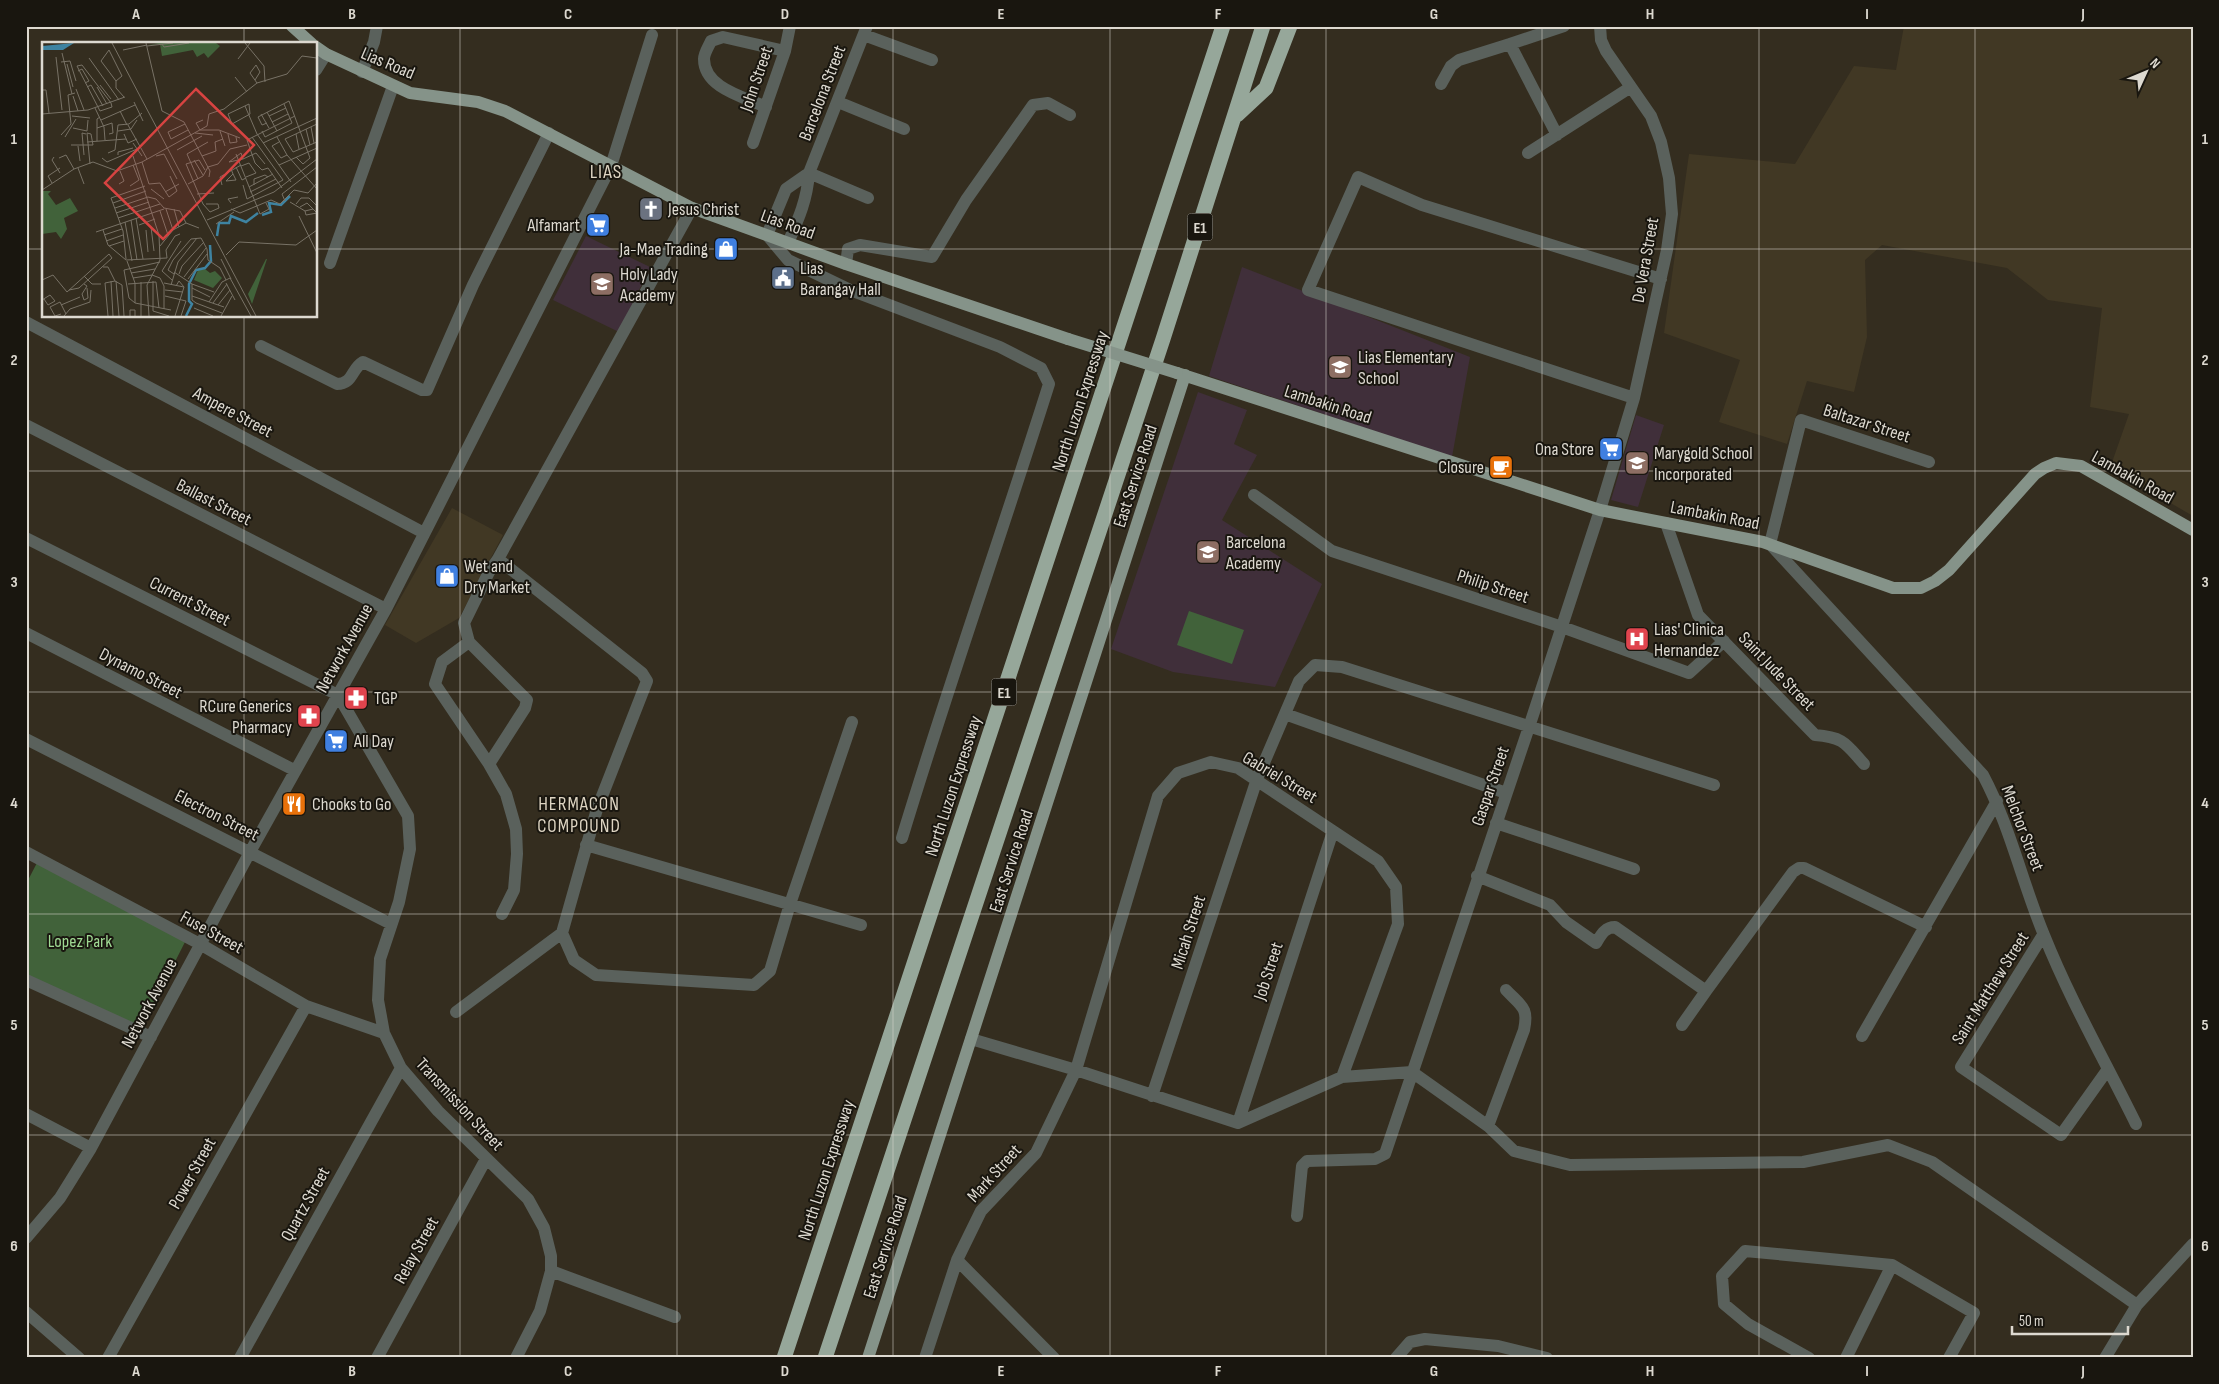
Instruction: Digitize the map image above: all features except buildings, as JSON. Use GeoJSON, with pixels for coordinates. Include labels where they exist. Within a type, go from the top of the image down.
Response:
{"type":"FeatureCollection","features":[{"type":"Feature","properties":{"kind":"highway","name":"North Luzon Expressway"},"geometry":{"type":"LineString","coordinates":[[784,1358],[1223,26]]}},
{"type":"Feature","properties":{"kind":"highway","name":"E1"},"geometry":{"type":"LineString","coordinates":[[825,1358],[1236,116],[1263,26]]}},
{"type":"Feature","properties":{"kind":"highway"},"geometry":{"type":"LineString","coordinates":[[1236,116],[1266,88],[1290,26]]}},
{"type":"Feature","properties":{"kind":"main road"},"geometry":{"type":"LineString","coordinates":[[292,26],[310,42]]}},
{"type":"Feature","properties":{"kind":"main road","name":"Lias Road"},"geometry":{"type":"LineString","coordinates":[[321,51],[410,93],[478,102],[505,111],[692,208],[846,264],[1181,374]]}},
{"type":"Feature","properties":{"kind":"main road","name":"Lambakin Road"},"geometry":{"type":"LineString","coordinates":[[1181,374],[1600,510],[1770,544],[1893,588],[1921,588],[1935,581],[1949,570],[2035,474],[2056,463],[2081,466],[2193,530]]}},
{"type":"Feature","properties":{"kind":"main road","name":"East Service Road"},"geometry":{"type":"LineString","coordinates":[[868,1358],[971,1040],[1181,374]]}},
{"type":"Feature","properties":{"kind":"street"},"geometry":{"type":"LineString","coordinates":[[362,72],[378,26]]}},
{"type":"Feature","properties":{"kind":"street","name":"John Street"},"geometry":{"type":"LineString","coordinates":[[754,143],[785,51],[790,26]]}},
{"type":"Feature","properties":{"kind":"street"},"geometry":{"type":"LineString","coordinates":[[1441,84],[1451,66],[1459,60],[1564,26]]}},
{"type":"Feature","properties":{"kind":"street","name":"De Vera Street"},"geometry":{"type":"LineString","coordinates":[[1600,26],[1601,40],[1606,51],[1651,116],[1661,142],[1669,178],[1672,214],[1661,279],[1634,398],[1600,510]]}},
{"type":"Feature","properties":{"kind":"street"},"geometry":{"type":"LineString","coordinates":[[865,31],[932,60]]}},
{"type":"Feature","properties":{"kind":"street","name":"Barcelona Street"},"geometry":{"type":"LineString","coordinates":[[788,243],[807,196],[809,173],[865,31]]}},
{"type":"Feature","properties":{"kind":"street","name":"Network Avenue"},"geometry":{"type":"LineString","coordinates":[[26,1238],[60,1198],[91,1148],[294,770],[386,609],[611,166],[652,35]]}},
{"type":"Feature","properties":{"kind":"street"},"geometry":{"type":"LineString","coordinates":[[766,107],[720,87],[707,75],[703,58],[711,41],[723,37],[785,51]]}},
{"type":"Feature","properties":{"kind":"street"},"geometry":{"type":"LineString","coordinates":[[1510,44],[1557,135]]}},
{"type":"Feature","properties":{"kind":"street"},"geometry":{"type":"LineString","coordinates":[[330,262],[393,86]]}},
{"type":"Feature","properties":{"kind":"street"},"geometry":{"type":"LineString","coordinates":[[1528,153],[1631,87]]}},
{"type":"Feature","properties":{"kind":"street"},"geometry":{"type":"LineString","coordinates":[[838,102],[904,129]]}},
{"type":"Feature","properties":{"kind":"street"},"geometry":{"type":"LineString","coordinates":[[846,264],[848,249],[860,245],[932,256],[966,200],[1033,105],[1048,103],[1070,115]]}},
{"type":"Feature","properties":{"kind":"street"},"geometry":{"type":"LineString","coordinates":[[261,346],[337,384],[344,384],[350,379],[358,365],[363,362],[422,390],[427,390],[473,285],[548,133]]}},
{"type":"Feature","properties":{"kind":"street"},"geometry":{"type":"LineString","coordinates":[[868,198],[809,173],[786,189],[767,235],[788,260],[850,290],[1000,348],[1041,368],[1049,384],[1006,522],[926,758],[902,838]]}},
{"type":"Feature","properties":{"kind":"street"},"geometry":{"type":"LineString","coordinates":[[1634,398],[1308,290],[1358,177],[1422,205],[1661,279]]}},
{"type":"Feature","properties":{"kind":"street"},"geometry":{"type":"LineString","coordinates":[[489,764],[525,708],[527,700],[468,642],[464,623],[489,572],[498,559],[692,208]]}},
{"type":"Feature","properties":{"kind":"street","name":"Ampere Street"},"geometry":{"type":"LineString","coordinates":[[26,322],[424,533]]}},
{"type":"Feature","properties":{"kind":"street","name":"Baltazar Street"},"geometry":{"type":"LineString","coordinates":[[1770,544],[1801,420],[1929,462]]}},
{"type":"Feature","properties":{"kind":"street","name":"Ballast Street"},"geometry":{"type":"LineString","coordinates":[[26,425],[386,609]]}},
{"type":"Feature","properties":{"kind":"street","name":"Philip Street"},"geometry":{"type":"LineString","coordinates":[[1254,496],[1332,551],[1562,627],[1688,673],[1724,641]]}},
{"type":"Feature","properties":{"kind":"street","name":"Gaspar Street"},"geometry":{"type":"LineString","coordinates":[[1297,1216],[1302,1166],[1307,1162],[1375,1159],[1384,1154],[1477,876],[1530,727],[1600,510]]}},
{"type":"Feature","properties":{"kind":"street","name":"Saint Jude Street"},"geometry":{"type":"LineString","coordinates":[[1666,523],[1698,614],[1815,735],[1834,736],[1844,742],[1864,764]]}},
{"type":"Feature","properties":{"kind":"street","name":"Current Street"},"geometry":{"type":"LineString","coordinates":[[26,538],[338,695]]}},
{"type":"Feature","properties":{"kind":"street","name":"Melchor Street"},"geometry":{"type":"LineString","coordinates":[[1770,544],[1983,775],[1996,801],[2043,935],[2080,1016],[2136,1124]]}},
{"type":"Feature","properties":{"kind":"street"},"geometry":{"type":"LineString","coordinates":[[456,1012],[562,933],[597,809],[647,681],[642,673],[498,559]]}},
{"type":"Feature","properties":{"kind":"street","name":"Dynamo Street"},"geometry":{"type":"LineString","coordinates":[[26,633],[294,770]]}},
{"type":"Feature","properties":{"kind":"street"},"geometry":{"type":"LineString","coordinates":[[468,642],[442,662],[435,684],[489,764],[506,794],[516,829],[517,854],[514,890],[502,914]]}},
{"type":"Feature","properties":{"kind":"street","name":"Micah Street"},"geometry":{"type":"LineString","coordinates":[[1152,1096],[1257,779],[1299,681],[1315,665],[1342,667],[1714,784]]}},
{"type":"Feature","properties":{"kind":"street","name":"Transmission Street"},"geometry":{"type":"LineString","coordinates":[[338,695],[408,816],[410,849],[399,902],[390,924],[379,966],[378,1000],[384,1033],[401,1068],[438,1111],[528,1198],[544,1228],[551,1256],[551,1271],[540,1311],[516,1358]]}},
{"type":"Feature","properties":{"kind":"street"},"geometry":{"type":"LineString","coordinates":[[1285,714],[1506,794]]}},
{"type":"Feature","properties":{"kind":"street"},"geometry":{"type":"LineString","coordinates":[[562,933],[574,960],[596,975],[754,985],[770,970],[790,904],[852,722]]}},
{"type":"Feature","properties":{"kind":"street","name":"Electron Street"},"geometry":{"type":"LineString","coordinates":[[26,739],[390,924]]}},
{"type":"Feature","properties":{"kind":"street","name":"Gabriel Street"},"geometry":{"type":"LineString","coordinates":[[1076,1070],[1158,796],[1178,774],[1211,762],[1238,768],[1257,779],[1378,861],[1396,887],[1398,924],[1342,1077]]}},
{"type":"Feature","properties":{"kind":"street"},"geometry":{"type":"LineString","coordinates":[[1862,1036],[1926,927],[1996,801]]}},
{"type":"Feature","properties":{"kind":"street"},"geometry":{"type":"LineString","coordinates":[[1496,823],[1634,869]]}},
{"type":"Feature","properties":{"kind":"street","name":"Job Street"},"geometry":{"type":"LineString","coordinates":[[1238,1123],[1333,831]]}},
{"type":"Feature","properties":{"kind":"street"},"geometry":{"type":"LineString","coordinates":[[586,845],[862,925]]}},
{"type":"Feature","properties":{"kind":"street","name":"Fuse Street"},"geometry":{"type":"LineString","coordinates":[[26,852],[200,944],[306,1006],[384,1033]]}},
{"type":"Feature","properties":{"kind":"street"},"geometry":{"type":"LineString","coordinates":[[1682,1025],[1793,872],[1799,868],[1804,868],[1926,927]]}},
{"type":"Feature","properties":{"kind":"street"},"geometry":{"type":"LineString","coordinates":[[1477,876],[1550,905],[1573,927],[1596,943],[1609,927],[1615,926],[1706,991]]}},
{"type":"Feature","properties":{"kind":"street","name":"Saint Matthew Street"},"geometry":{"type":"LineString","coordinates":[[2043,935],[1961,1067],[2061,1135],[2108,1069]]}},
{"type":"Feature","properties":{"kind":"street"},"geometry":{"type":"LineString","coordinates":[[26,980],[151,1037]]}},
{"type":"Feature","properties":{"kind":"street"},"geometry":{"type":"LineString","coordinates":[[1488,1126],[1524,1030],[1527,1016],[1523,1007],[1506,990]]}},
{"type":"Feature","properties":{"kind":"street","name":"Power Street"},"geometry":{"type":"LineString","coordinates":[[108,1358],[306,1006]]}},
{"type":"Feature","properties":{"kind":"street"},"geometry":{"type":"LineString","coordinates":[[971,1040],[1076,1070],[1238,1123],[1342,1077],[1412,1072],[1488,1126],[1514,1151],[1570,1165],[1803,1162],[1888,1146],[1932,1162],[2137,1305]]}},
{"type":"Feature","properties":{"kind":"street","name":"Quartz Street"},"geometry":{"type":"LineString","coordinates":[[240,1358],[401,1068]]}},
{"type":"Feature","properties":{"kind":"street","name":"Mark Street"},"geometry":{"type":"LineString","coordinates":[[925,1358],[956,1260],[981,1211],[1036,1153],[1076,1070]]}},
{"type":"Feature","properties":{"kind":"street"},"geometry":{"type":"LineString","coordinates":[[26,1114],[91,1148]]}},
{"type":"Feature","properties":{"kind":"street","name":"Relay Street"},"geometry":{"type":"LineString","coordinates":[[377,1358],[486,1158]]}},
{"type":"Feature","properties":{"kind":"street"},"geometry":{"type":"LineString","coordinates":[[2105,1358],[2137,1305],[2193,1244]]}},
{"type":"Feature","properties":{"kind":"street"},"geometry":{"type":"LineString","coordinates":[[1809,1358],[1748,1324],[1724,1304],[1722,1276],[1745,1251],[1892,1265],[1974,1312],[1949,1358]]}},
{"type":"Feature","properties":{"kind":"street"},"geometry":{"type":"LineString","coordinates":[[956,1260],[1054,1358]]}},
{"type":"Feature","properties":{"kind":"street"},"geometry":{"type":"LineString","coordinates":[[1846,1358],[1892,1265]]}},
{"type":"Feature","properties":{"kind":"street"},"geometry":{"type":"LineString","coordinates":[[551,1271],[675,1317]]}},
{"type":"Feature","properties":{"kind":"street"},"geometry":{"type":"LineString","coordinates":[[26,1312],[79,1358]]}},
{"type":"Feature","properties":{"kind":"street"},"geometry":{"type":"LineString","coordinates":[[1396,1358],[1410,1342],[1425,1340],[1498,1346],[1547,1358]]}},
{"type":"Feature","properties":{"kind":"shaded area"},"geometry":{"type":"Polygon","coordinates":[[[1904,26],[2193,26],[2193,516],[2110,468],[2129,414],[2090,407],[2102,308],[2048,300],[2007,268],[1882,245],[1865,260],[1867,337],[1854,392],[1807,381],[1787,444],[1719,422],[1740,360],[1664,333],[1689,154],[1795,164],[1854,66],[1896,70],[1904,26]]]}},
{"type":"Feature","properties":{"kind":"shaded area","name":"Holy Lady Academy"},"geometry":{"type":"Polygon","coordinates":[[[586,236],[650,267],[619,332],[553,300],[586,236]]]}},
{"type":"Feature","properties":{"kind":"shaded area","name":"Lias Elementary School"},"geometry":{"type":"Polygon","coordinates":[[[1242,267],[1470,357],[1452,457],[1209,376],[1242,267]]]}},
{"type":"Feature","properties":{"kind":"shaded area","name":"Barcelona Academy"},"geometry":{"type":"Polygon","coordinates":[[[1198,392],[1247,410],[1234,444],[1257,455],[1222,520],[1322,584],[1275,687],[1173,672],[1111,649],[1198,392]]]}},
{"type":"Feature","properties":{"kind":"shaded area","name":"Marygold School Incorporated"},"geometry":{"type":"Polygon","coordinates":[[[1636,415],[1664,425],[1638,507],[1611,500],[1636,415]]]}},
{"type":"Feature","properties":{"kind":"shaded area","name":"Wet and Dry Market"},"geometry":{"type":"Polygon","coordinates":[[[452,508],[503,535],[459,618],[416,643],[385,625],[452,508]]]}},
{"type":"Feature","properties":{"kind":"green space"},"geometry":{"type":"Polygon","coordinates":[[[1189,611],[1244,630],[1232,664],[1177,645],[1189,611]]]}},
{"type":"Feature","properties":{"kind":"green space","name":"Lopez Park"},"geometry":{"type":"Polygon","coordinates":[[[39,859],[187,938],[142,1027],[26,976],[26,884],[39,859]]]}},
{"type":"Feature","properties":{"kind":"place","name":"Jesus Christ"},"geometry":{"type":"Point","coordinates":[651,209]}},
{"type":"Feature","properties":{"kind":"place","name":"Alfamart"},"geometry":{"type":"Point","coordinates":[598,225]}},
{"type":"Feature","properties":{"kind":"place","name":"Ja-Mae Trading"},"geometry":{"type":"Point","coordinates":[726,249]}},
{"type":"Feature","properties":{"kind":"place","name":"Lias Barangay Hall"},"geometry":{"type":"Point","coordinates":[783,278]}},
{"type":"Feature","properties":{"kind":"place","name":"Holy Lady Academy"},"geometry":{"type":"Point","coordinates":[602,284]}},
{"type":"Feature","properties":{"kind":"place","name":"Lias Elementary School"},"geometry":{"type":"Point","coordinates":[1340,367]}},
{"type":"Feature","properties":{"kind":"place","name":"Ona Store"},"geometry":{"type":"Point","coordinates":[1611,449]}},
{"type":"Feature","properties":{"kind":"place","name":"Marygold School Incorporated"},"geometry":{"type":"Point","coordinates":[1637,463]}},
{"type":"Feature","properties":{"kind":"place","name":"Closure"},"geometry":{"type":"Point","coordinates":[1501,467]}},
{"type":"Feature","properties":{"kind":"place","name":"Barcelona Academy"},"geometry":{"type":"Point","coordinates":[1208,552]}},
{"type":"Feature","properties":{"kind":"place","name":"Wet and Dry Market"},"geometry":{"type":"Point","coordinates":[447,576]}},
{"type":"Feature","properties":{"kind":"place","name":"Lias' Clinica Hernandez"},"geometry":{"type":"Point","coordinates":[1637,639]}},
{"type":"Feature","properties":{"kind":"place","name":"TGP"},"geometry":{"type":"Point","coordinates":[356,698]}},
{"type":"Feature","properties":{"kind":"place","name":"RCure Generics Pharmacy"},"geometry":{"type":"Point","coordinates":[309,716]}},
{"type":"Feature","properties":{"kind":"place","name":"All Day"},"geometry":{"type":"Point","coordinates":[336,741]}},
{"type":"Feature","properties":{"kind":"place","name":"Chooks to Go"},"geometry":{"type":"Point","coordinates":[294,804]}},
{"type":"Feature","properties":{"kind":"district","name":"LIAS"},"geometry":{"type":"Point","coordinates":[606,171]}},
{"type":"Feature","properties":{"kind":"district","name":"HERMACON COMPOUND"},"geometry":{"type":"Point","coordinates":[579,814]}}]}
